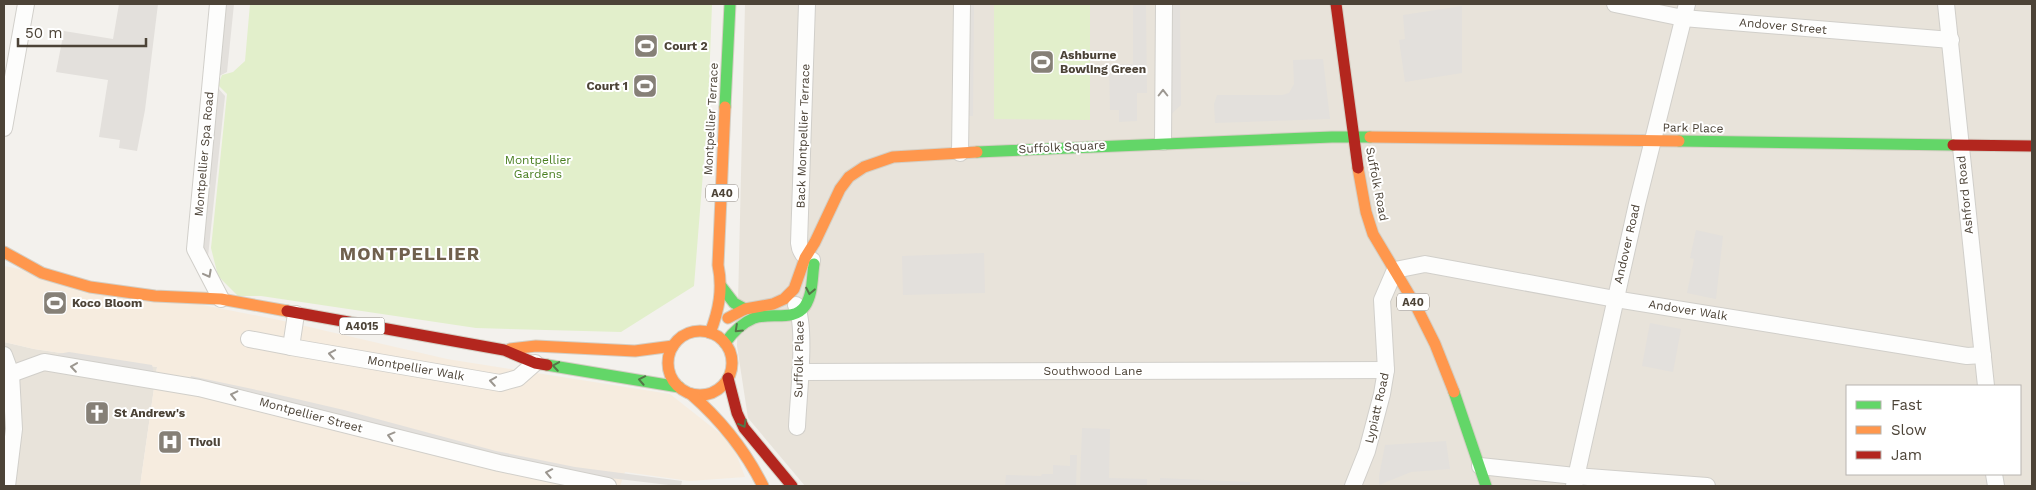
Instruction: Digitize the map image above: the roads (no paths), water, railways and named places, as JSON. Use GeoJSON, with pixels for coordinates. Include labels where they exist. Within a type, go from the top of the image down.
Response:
{"type":"FeatureCollection","features":[{"type":"Feature","properties":{"kind":"main road","name":"Montpellier Terrace"},"geometry":{"type":"LineString","coordinates":[[713,334],[721,286],[718,265],[730,4]]}},
{"type":"Feature","properties":{"kind":"main road","name":"Suffolk Road"},"geometry":{"type":"LineString","coordinates":[[1336,4],[1366,212],[1373,234],[1435,344],[1459,404],[1480,466]]}},
{"type":"Feature","properties":{"kind":"main road","name":"Suffolk Square"},"geometry":{"type":"LineString","coordinates":[[789,295],[810,260],[840,189],[849,177],[864,167],[893,157],[1163,142],[1354,137]]}},
{"type":"Feature","properties":{"kind":"main road","name":"Park Place"},"geometry":{"type":"LineString","coordinates":[[1354,137],[2032,146]]}},
{"type":"Feature","properties":{"kind":"main road","name":"A4015"},"geometry":{"type":"LineString","coordinates":[[4,252],[46,275],[98,290],[186,299],[221,299],[504,350],[535,363],[679,387]]}},
{"type":"Feature","properties":{"kind":"main road","name":"Suffolk Square"},"geometry":{"type":"LineString","coordinates":[[799,312],[804,308],[809,299],[810,260]]}},
{"type":"Feature","properties":{"kind":"main road","name":"Montpellier Terrace"},"geometry":{"type":"LineString","coordinates":[[709,281],[718,265]]}},
{"type":"Feature","properties":{"kind":"main road"},"geometry":{"type":"LineString","coordinates":[[721,286],[734,303],[745,309]]}},
{"type":"Feature","properties":{"kind":"main road"},"geometry":{"type":"LineString","coordinates":[[713,334],[727,319],[745,309],[773,304],[789,295]]}},
{"type":"Feature","properties":{"kind":"main road"},"geometry":{"type":"LineString","coordinates":[[725,343],[737,328],[753,318],[788,316],[799,312]]}},
{"type":"Feature","properties":{"kind":"main road"},"geometry":{"type":"LineString","coordinates":[[691,394],[706,395],[724,384],[728,378],[732,362],[725,343],[713,334],[694,327],[678,340],[670,353],[668,368],[674,382],[718,418],[739,442],[763,486]]}},
{"type":"Feature","properties":{"kind":"main road","name":"A4015"},"geometry":{"type":"LineString","coordinates":[[504,350],[533,346],[635,351],[673,346]]}},
{"type":"Feature","properties":{"kind":"main road"},"geometry":{"type":"LineString","coordinates":[[728,378],[737,413],[744,428],[792,486]]}},
{"type":"Feature","properties":{"kind":"main road","name":"A40"},"geometry":{"type":"LineString","coordinates":[[1480,466],[1486,486]]}},
{"type":"Feature","properties":{"kind":"main road"},"geometry":{"type":"LineString","coordinates":[[755,486],[757,474]]}},
{"type":"Feature","properties":{"kind":"street"},"geometry":{"type":"LineString","coordinates":[[4,128],[26,4]]}},
{"type":"Feature","properties":{"kind":"street","name":"Montpellier Spa Road"},"geometry":{"type":"LineString","coordinates":[[218,4],[195,249],[221,299]]}},
{"type":"Feature","properties":{"kind":"street","name":"Back Montpellier Terrace"},"geometry":{"type":"LineString","coordinates":[[807,4],[799,243],[800,250],[810,260]]}},
{"type":"Feature","properties":{"kind":"street"},"geometry":{"type":"LineString","coordinates":[[960,153],[962,4]]}},
{"type":"Feature","properties":{"kind":"street"},"geometry":{"type":"LineString","coordinates":[[1163,142],[1164,4]]}},
{"type":"Feature","properties":{"kind":"street","name":"Andover Street"},"geometry":{"type":"LineString","coordinates":[[1615,4],[1952,40]]}},
{"type":"Feature","properties":{"kind":"street","name":"Ashford Road"},"geometry":{"type":"LineString","coordinates":[[1946,4],[1952,40],[1960,146],[1986,385]]}},
{"type":"Feature","properties":{"kind":"street","name":"Andover Road"},"geometry":{"type":"LineString","coordinates":[[1574,481],[1615,298],[1685,11]]}},
{"type":"Feature","properties":{"kind":"street","name":"Andover Walk"},"geometry":{"type":"LineString","coordinates":[[1395,270],[1425,264],[1615,298],[1967,356],[1983,356]]}},
{"type":"Feature","properties":{"kind":"street","name":"Lypiatt Road"},"geometry":{"type":"LineString","coordinates":[[1353,486],[1367,451],[1377,417],[1386,370],[1382,300],[1395,270]]}},
{"type":"Feature","properties":{"kind":"street","name":"Suffolk Place"},"geometry":{"type":"LineString","coordinates":[[789,295],[799,312],[801,336],[797,426]]}},
{"type":"Feature","properties":{"kind":"street"},"geometry":{"type":"LineString","coordinates":[[292,347],[296,314]]}},
{"type":"Feature","properties":{"kind":"street","name":"Montpellier Walk"},"geometry":{"type":"LineString","coordinates":[[249,339],[500,383],[518,378],[535,363]]}},
{"type":"Feature","properties":{"kind":"street"},"geometry":{"type":"LineString","coordinates":[[4,355],[12,374],[14,429],[7,486]]}},
{"type":"Feature","properties":{"kind":"street","name":"Montpellier Street"},"geometry":{"type":"LineString","coordinates":[[12,374],[44,362],[200,388],[499,463],[608,486]]}},
{"type":"Feature","properties":{"kind":"street","name":"Southwood Lane"},"geometry":{"type":"LineString","coordinates":[[800,372],[1386,370]]}},
{"type":"Feature","properties":{"kind":"street"},"geometry":{"type":"LineString","coordinates":[[1480,466],[1574,481],[1707,486]]}},
{"type":"Feature","properties":{"kind":"place","name":"Court 2"},"geometry":{"type":"Point","coordinates":[646,46]}},
{"type":"Feature","properties":{"kind":"place","name":"Ashburne Bowling Green"},"geometry":{"type":"Point","coordinates":[1042,62]}},
{"type":"Feature","properties":{"kind":"place","name":"Court 1"},"geometry":{"type":"Point","coordinates":[645,86]}},
{"type":"Feature","properties":{"kind":"place","name":"Koco Bloom"},"geometry":{"type":"Point","coordinates":[55,303]}},
{"type":"Feature","properties":{"kind":"place","name":"St Andrew's"},"geometry":{"type":"Point","coordinates":[97,413]}},
{"type":"Feature","properties":{"kind":"place","name":"Tivoli"},"geometry":{"type":"Point","coordinates":[170,442]}},
{"type":"Feature","properties":{"kind":"district","name":"MONTPELLIER"},"geometry":{"type":"Point","coordinates":[410,254]}},
{"type":"Feature","properties":{"kind":"park label","name":"Montpellier Gardens"},"geometry":{"type":"Point","coordinates":[538,167]}}]}
